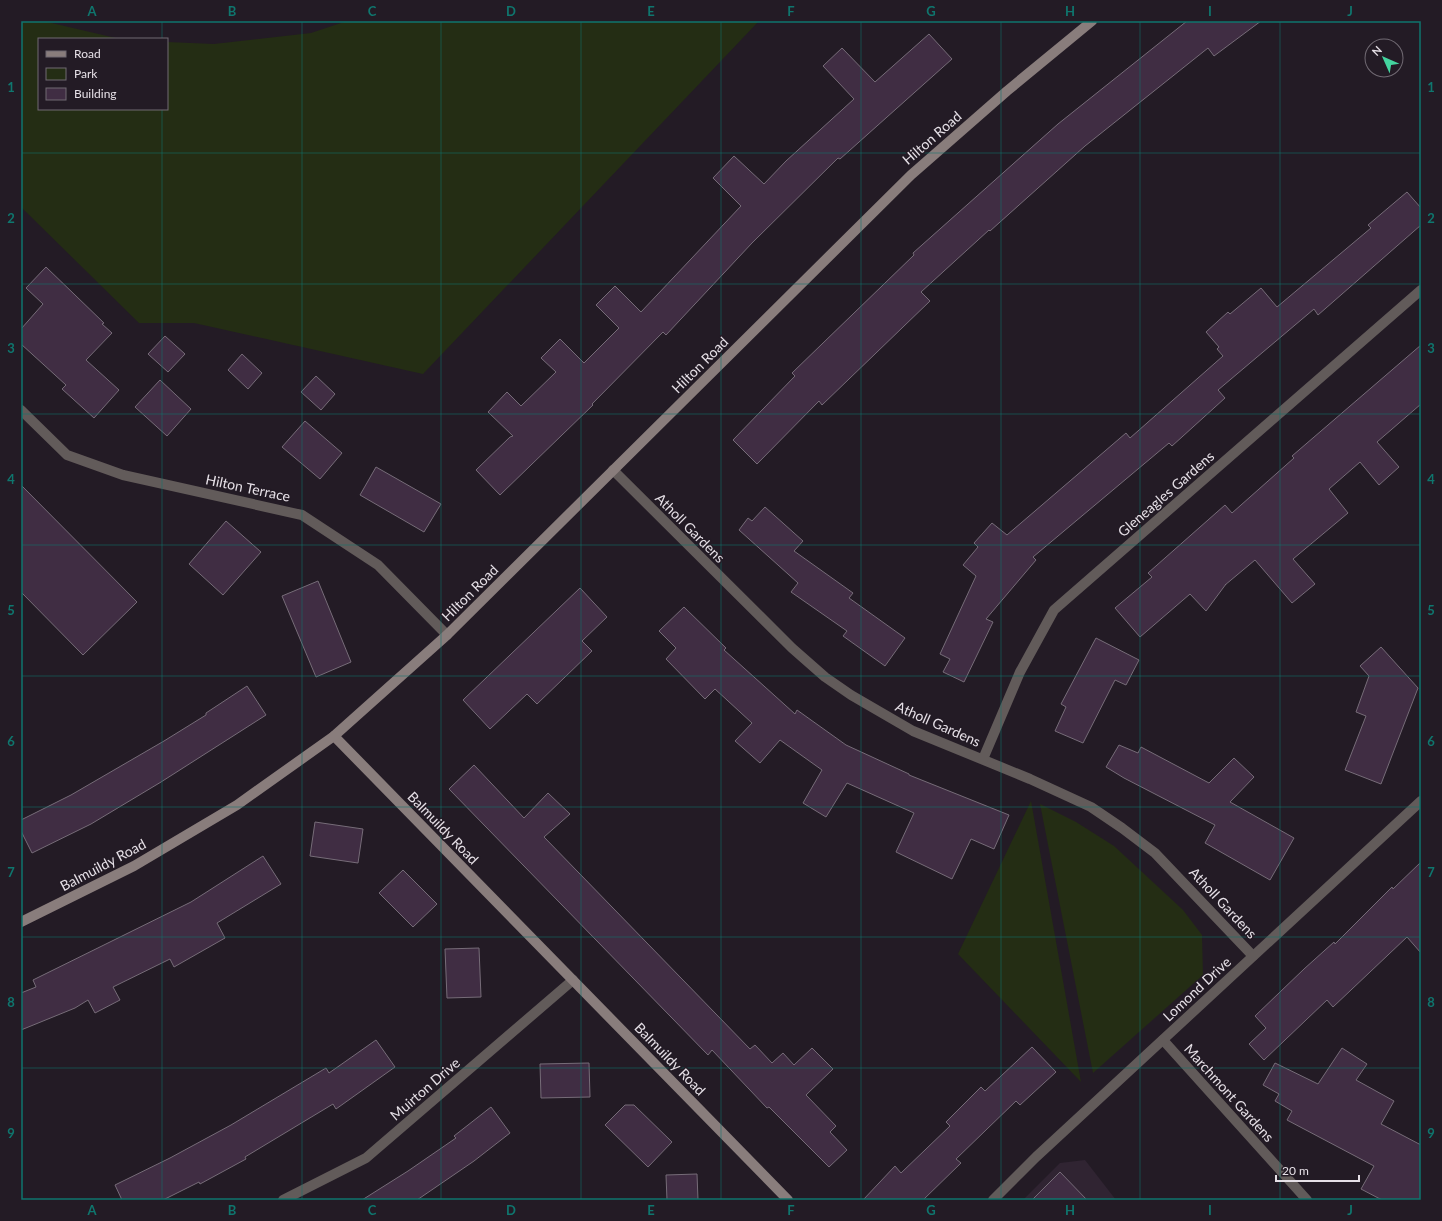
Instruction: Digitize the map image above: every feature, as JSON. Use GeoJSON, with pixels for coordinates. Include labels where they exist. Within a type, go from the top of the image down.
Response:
{"type":"FeatureCollection","features":[{"type":"Feature","properties":{"kind":"street","name":"Hilton Road"},"geometry":{"type":"LineString","coordinates":[[334,736],[447,635],[911,175],[1007,91],[1092,21]]}},
{"type":"Feature","properties":{"kind":"street","name":"Gleneagles Gardens"},"geometry":{"type":"LineString","coordinates":[[983,759],[1020,672],[1054,610],[1421,290]]}},
{"type":"Feature","properties":{"kind":"street","name":"Hilton Terrace"},"geometry":{"type":"LineString","coordinates":[[21,410],[67,455],[123,475],[302,514],[378,565],[447,635]]}},
{"type":"Feature","properties":{"kind":"street","name":"Atholl Gardens"},"geometry":{"type":"LineString","coordinates":[[613,470],[792,648],[825,677],[851,695],[913,730],[1091,807],[1155,853],[1253,956]]}},
{"type":"Feature","properties":{"kind":"street","name":"Balmuildy Road"},"geometry":{"type":"LineString","coordinates":[[21,922],[134,866],[237,805],[334,736],[788,1200]]}},
{"type":"Feature","properties":{"kind":"street","name":"Lomond Drive"},"geometry":{"type":"LineString","coordinates":[[993,1200],[1041,1152],[1421,800]]}},
{"type":"Feature","properties":{"kind":"street","name":"Muirton Drive"},"geometry":{"type":"LineString","coordinates":[[283,1200],[366,1158],[573,980]]}},
{"type":"Feature","properties":{"kind":"street","name":"Marchmont Gardens"},"geometry":{"type":"LineString","coordinates":[[1163,1040],[1307,1200]]}},
{"type":"Feature","properties":{"kind":"shaded area"},"geometry":{"type":"Polygon","coordinates":[[[1085,1160],[1116,1200],[1023,1200],[1060,1163],[1085,1160]]]}},
{"type":"Feature","properties":{"kind":"green space"},"geometry":{"type":"Polygon","coordinates":[[[21,21],[43,21],[116,38],[38,38],[38,110],[168,110],[168,42],[214,44],[311,33],[347,21],[759,21],[423,374],[194,323],[139,323],[21,207],[21,21]]]}},
{"type":"Feature","properties":{"kind":"green space"},"geometry":{"type":"Polygon","coordinates":[[[1031,801],[1081,1082],[958,954],[1031,801]]]}},
{"type":"Feature","properties":{"kind":"green space"},"geometry":{"type":"Polygon","coordinates":[[[1040,804],[1076,822],[1114,846],[1183,910],[1202,935],[1203,975],[1093,1073],[1040,804]]]}},
{"type":"Feature","properties":{"kind":"building"},"geometry":{"type":"Polygon","coordinates":[[[1187,21],[1261,21],[1214,56],[1208,48],[1085,146],[990,231],[989,230],[921,292],[930,301],[822,405],[819,401],[757,464],[733,440],[795,376],[792,373],[914,255],[913,253],[1058,124],[1187,21]]]}},
{"type":"Feature","properties":{"kind":"building"},"geometry":{"type":"Polygon","coordinates":[[[929,34],[952,59],[840,159],[838,158],[752,243],[666,335],[663,332],[592,404],[593,405],[500,495],[476,470],[510,437],[513,436],[488,412],[507,392],[521,406],[556,372],[541,358],[560,339],[584,363],[619,328],[596,305],[615,286],[641,312],[741,206],[713,178],[734,156],[764,184],[786,161],[854,99],[823,66],[842,48],[875,82],[929,34]]]}},
{"type":"Feature","properties":{"kind":"building"},"geometry":{"type":"Polygon","coordinates":[[[1407,192],[1421,208],[1421,225],[1318,315],[1314,309],[1218,390],[1225,398],[1172,446],[1169,443],[1033,557],[1036,560],[986,619],[993,622],[964,682],[943,672],[950,659],[940,654],[976,576],[963,565],[978,547],[974,543],[992,523],[1007,535],[1126,433],[1130,438],[1223,356],[1217,349],[1219,347],[1206,332],[1228,312],[1230,314],[1261,288],[1277,307],[1371,228],[1368,225],[1407,192]]]}},
{"type":"Feature","properties":{"kind":"building"},"geometry":{"type":"Polygon","coordinates":[[[46,267],[104,323],[102,324],[112,333],[86,360],[119,390],[94,418],[62,389],[66,385],[21,344],[21,329],[43,304],[26,288],[46,267]]]}},
{"type":"Feature","properties":{"kind":"building"},"geometry":{"type":"Polygon","coordinates":[[[165,336],[185,354],[168,372],[148,354],[165,336]]]}},
{"type":"Feature","properties":{"kind":"building"},"geometry":{"type":"Polygon","coordinates":[[[1421,345],[1421,404],[1377,442],[1399,467],[1379,485],[1360,462],[1329,489],[1348,513],[1293,559],[1315,584],[1292,603],[1255,560],[1226,584],[1206,611],[1190,594],[1140,637],[1115,608],[1152,577],[1148,573],[1225,505],[1232,513],[1294,458],[1292,456],[1421,345]]]}},
{"type":"Feature","properties":{"kind":"building"},"geometry":{"type":"Polygon","coordinates":[[[242,354],[262,373],[248,389],[228,370],[242,354]]]}},
{"type":"Feature","properties":{"kind":"building"},"geometry":{"type":"Polygon","coordinates":[[[316,376],[335,394],[321,410],[301,392],[316,376]]]}},
{"type":"Feature","properties":{"kind":"building"},"geometry":{"type":"Polygon","coordinates":[[[160,380],[191,409],[167,436],[135,407],[160,380]]]}},
{"type":"Feature","properties":{"kind":"building"},"geometry":{"type":"Polygon","coordinates":[[[305,421],[342,453],[320,479],[282,447],[305,421]]]}},
{"type":"Feature","properties":{"kind":"building"},"geometry":{"type":"Polygon","coordinates":[[[376,467],[441,504],[424,532],[360,495],[376,467]]]}},
{"type":"Feature","properties":{"kind":"building"},"geometry":{"type":"Polygon","coordinates":[[[21,485],[137,602],[83,655],[21,592],[21,485]]]}},
{"type":"Feature","properties":{"kind":"building"},"geometry":{"type":"Polygon","coordinates":[[[765,507],[803,541],[794,551],[853,593],[849,598],[905,638],[885,666],[843,636],[847,631],[791,592],[798,583],[739,530],[748,518],[752,521],[765,507]]]}},
{"type":"Feature","properties":{"kind":"building"},"geometry":{"type":"Polygon","coordinates":[[[226,521],[261,552],[223,595],[189,564],[226,521]]]}},
{"type":"Feature","properties":{"kind":"building"},"geometry":{"type":"Polygon","coordinates":[[[318,581],[351,662],[316,677],[282,596],[318,581]]]}},
{"type":"Feature","properties":{"kind":"building"},"geometry":{"type":"Polygon","coordinates":[[[580,588],[607,617],[582,641],[592,651],[537,704],[527,694],[490,729],[463,700],[580,588]]]}},
{"type":"Feature","properties":{"kind":"building"},"geometry":{"type":"Polygon","coordinates":[[[684,607],[726,648],[724,650],[795,714],[797,710],[846,745],[909,775],[1009,815],[994,849],[971,839],[952,879],[896,852],[914,813],[847,783],[826,817],[803,803],[822,770],[780,740],[760,763],[735,741],[752,723],[715,689],[705,699],[666,659],[676,648],[659,631],[684,607]]]}},
{"type":"Feature","properties":{"kind":"building"},"geometry":{"type":"Polygon","coordinates":[[[1096,638],[1139,660],[1126,685],[1115,680],[1083,743],[1055,731],[1066,707],[1061,704],[1096,638]]]}},
{"type":"Feature","properties":{"kind":"building"},"geometry":{"type":"Polygon","coordinates":[[[1381,647],[1418,688],[1381,784],[1345,770],[1366,716],[1356,712],[1369,676],[1360,666],[1381,647]]]}},
{"type":"Feature","properties":{"kind":"building"},"geometry":{"type":"Polygon","coordinates":[[[247,686],[266,715],[161,782],[91,824],[32,853],[21,831],[21,820],[71,795],[164,741],[206,715],[206,713],[247,686]]]}},
{"type":"Feature","properties":{"kind":"building"},"geometry":{"type":"Polygon","coordinates":[[[1119,745],[1138,753],[1141,747],[1209,783],[1234,758],[1254,777],[1230,802],[1294,838],[1270,880],[1205,843],[1215,825],[1124,778],[1106,767],[1119,745]]]}},
{"type":"Feature","properties":{"kind":"building"},"geometry":{"type":"Polygon","coordinates":[[[474,765],[524,818],[548,793],[570,814],[544,837],[750,1049],[755,1045],[772,1063],[783,1053],[794,1065],[812,1048],[833,1069],[806,1095],[836,1126],[830,1132],[847,1150],[829,1167],[769,1107],[767,1108],[712,1050],[708,1055],[449,789],[474,765]]]}},
{"type":"Feature","properties":{"kind":"building"},"geometry":{"type":"Polygon","coordinates":[[[315,822],[363,829],[358,863],[310,856],[315,822]]]}},
{"type":"Feature","properties":{"kind":"building"},"geometry":{"type":"Polygon","coordinates":[[[263,856],[281,884],[217,923],[225,938],[174,967],[170,959],[113,987],[120,1000],[95,1013],[88,1000],[75,1008],[21,1030],[21,993],[36,987],[33,980],[191,902],[263,856]]]}},
{"type":"Feature","properties":{"kind":"building"},"geometry":{"type":"Polygon","coordinates":[[[1421,862],[1421,953],[1407,937],[1333,1007],[1327,1000],[1264,1060],[1249,1044],[1266,1028],[1255,1016],[1334,942],[1335,944],[1392,887],[1393,889],[1421,862]]]}},
{"type":"Feature","properties":{"kind":"building"},"geometry":{"type":"Polygon","coordinates":[[[403,870],[437,904],[413,927],[379,893],[403,870]]]}},
{"type":"Feature","properties":{"kind":"building"},"geometry":{"type":"Polygon","coordinates":[[[479,948],[481,997],[447,998],[445,949],[479,948]]]}},
{"type":"Feature","properties":{"kind":"building"},"geometry":{"type":"Polygon","coordinates":[[[376,1040],[395,1067],[336,1109],[333,1104],[245,1157],[246,1159],[200,1184],[199,1182],[163,1200],[122,1200],[115,1185],[170,1158],[231,1125],[326,1068],[329,1073],[376,1040]]]}},
{"type":"Feature","properties":{"kind":"building"},"geometry":{"type":"Polygon","coordinates":[[[1032,1047],[1056,1072],[1020,1105],[1016,1101],[956,1159],[961,1163],[923,1200],[863,1200],[895,1166],[901,1173],[950,1126],[946,1122],[981,1087],[985,1091],[1032,1047]]]}},
{"type":"Feature","properties":{"kind":"building"},"geometry":{"type":"Polygon","coordinates":[[[1342,1048],[1367,1064],[1356,1080],[1394,1101],[1381,1124],[1421,1145],[1421,1200],[1382,1200],[1361,1189],[1374,1166],[1287,1120],[1292,1111],[1275,1101],[1279,1094],[1263,1085],[1275,1063],[1318,1084],[1342,1048]]]}},
{"type":"Feature","properties":{"kind":"building"},"geometry":{"type":"Polygon","coordinates":[[[589,1063],[590,1097],[541,1098],[540,1064],[589,1063]]]}},
{"type":"Feature","properties":{"kind":"building"},"geometry":{"type":"Polygon","coordinates":[[[625,1105],[634,1105],[672,1142],[648,1167],[605,1125],[625,1105]]]}},
{"type":"Feature","properties":{"kind":"building"},"geometry":{"type":"Polygon","coordinates":[[[491,1107],[510,1133],[474,1161],[417,1200],[362,1200],[456,1138],[454,1136],[491,1107]]]}},
{"type":"Feature","properties":{"kind":"building"},"geometry":{"type":"Polygon","coordinates":[[[1060,1172],[1087,1200],[1032,1200],[1060,1172]]]}},
{"type":"Feature","properties":{"kind":"building"},"geometry":{"type":"Polygon","coordinates":[[[697,1174],[698,1200],[667,1200],[666,1175],[697,1174]]]}}]}
